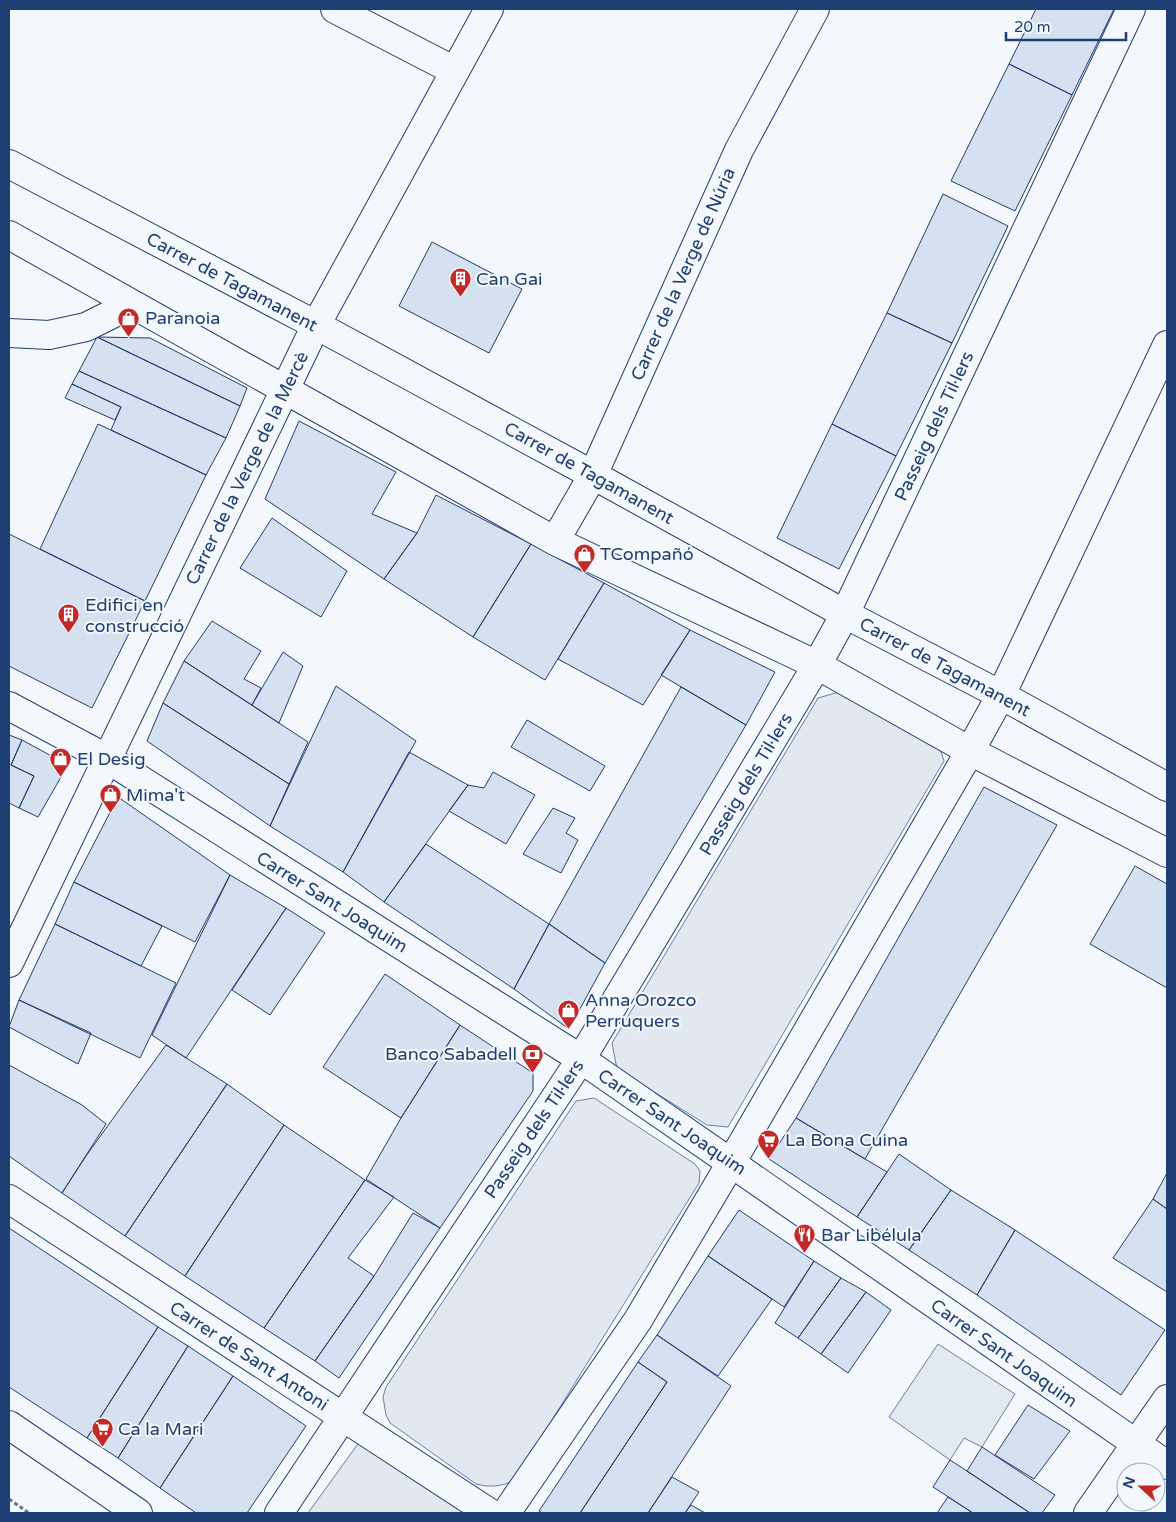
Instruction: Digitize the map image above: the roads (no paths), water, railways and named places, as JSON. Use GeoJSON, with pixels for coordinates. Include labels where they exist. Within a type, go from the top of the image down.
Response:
{"type":"FeatureCollection","features":[{"type":"Feature","properties":{"kind":"street"},"geometry":{"type":"LineString","coordinates":[[335,9],[455,71]]}},
{"type":"Feature","properties":{"kind":"street","name":"Carrer de la Verge de la Mercè"},"geometry":{"type":"LineString","coordinates":[[9,963],[106,758],[316,326],[489,9]]}},
{"type":"Feature","properties":{"kind":"street","name":"Carrer de la Verge de Núria"},"geometry":{"type":"LineString","coordinates":[[555,541],[593,475],[739,150],[815,9]]}},
{"type":"Feature","properties":{"kind":"street","name":"Passeig dels Til·lers"},"geometry":{"type":"LineString","coordinates":[[279,1513],[581,1059],[817,664],[845,614],[1131,9]]}},
{"type":"Feature","properties":{"kind":"street","name":"Carrer de Tagamanent"},"geometry":{"type":"LineString","coordinates":[[9,164],[593,475],[845,614],[1001,695],[1167,787]]}},
{"type":"Feature","properties":{"kind":"street"},"geometry":{"type":"LineString","coordinates":[[9,235],[555,541],[817,664],[970,750],[1167,853]]}},
{"type":"Feature","properties":{"kind":"street"},"geometry":{"type":"LineString","coordinates":[[9,333],[49,335],[86,327],[132,304]]}},
{"type":"Feature","properties":{"kind":"street"},"geometry":{"type":"LineString","coordinates":[[506,1513],[638,1320],[970,750],[1001,695],[1167,345]]}},
{"type":"Feature","properties":{"kind":"street","name":"Carrer Sant Joaquim"},"geometry":{"type":"LineString","coordinates":[[9,706],[106,758],[581,1059],[1167,1465]]}},
{"type":"Feature","properties":{"kind":"street","name":"Carrer de Sant Antoni"},"geometry":{"type":"LineString","coordinates":[[9,1199],[490,1513]]}},
{"type":"Feature","properties":{"kind":"street"},"geometry":{"type":"LineString","coordinates":[[1088,1513],[1137,1445],[1167,1399]]}},
{"type":"Feature","properties":{"kind":"street"},"geometry":{"type":"LineString","coordinates":[[9,1425],[138,1513]]}},
{"type":"Feature","properties":{"kind":"place","name":"Can Gai"},"geometry":{"type":"Point","coordinates":[460,298]}},
{"type":"Feature","properties":{"kind":"place","name":"Paranoia"},"geometry":{"type":"Point","coordinates":[129,337]}},
{"type":"Feature","properties":{"kind":"place","name":"TCompañó"},"geometry":{"type":"Point","coordinates":[584,573]}},
{"type":"Feature","properties":{"kind":"place","name":"Edifici en construcció"},"geometry":{"type":"Point","coordinates":[69,634]}},
{"type":"Feature","properties":{"kind":"place","name":"El Desig"},"geometry":{"type":"Point","coordinates":[61,778]}},
{"type":"Feature","properties":{"kind":"place","name":"Mima't"},"geometry":{"type":"Point","coordinates":[110,814]}},
{"type":"Feature","properties":{"kind":"place","name":"Anna Orozco Perruquers"},"geometry":{"type":"Point","coordinates":[569,1029]}},
{"type":"Feature","properties":{"kind":"place","name":"Banco Sabadell"},"geometry":{"type":"Point","coordinates":[533,1073]}},
{"type":"Feature","properties":{"kind":"place","name":"La Bona Cuina"},"geometry":{"type":"Point","coordinates":[769,1159]}},
{"type":"Feature","properties":{"kind":"place","name":"Bar Libélula"},"geometry":{"type":"Point","coordinates":[805,1254]}},
{"type":"Feature","properties":{"kind":"place","name":"Ca la Mari"},"geometry":{"type":"Point","coordinates":[102,1448]}}]}
